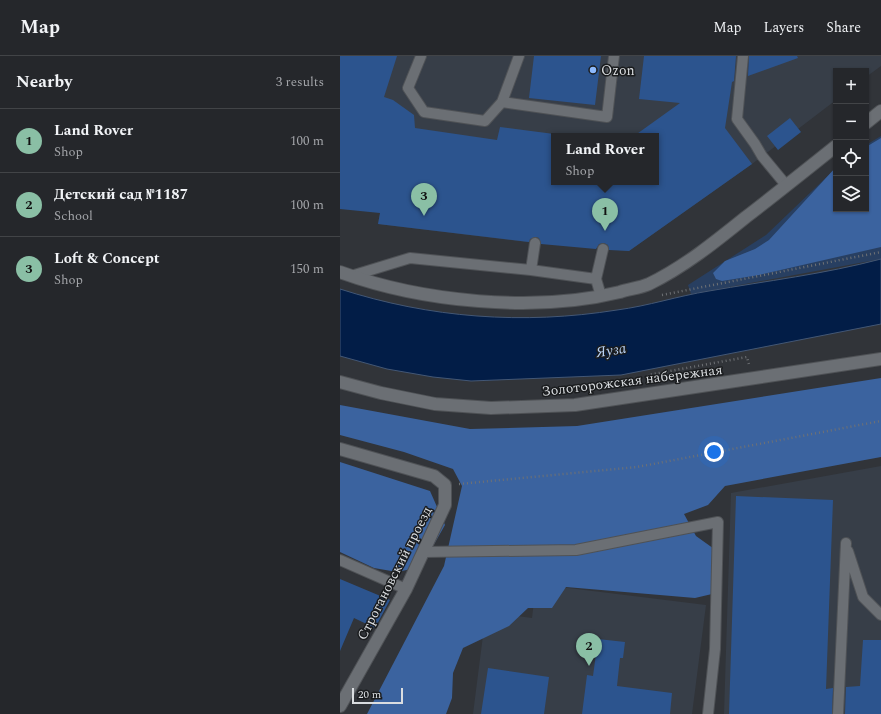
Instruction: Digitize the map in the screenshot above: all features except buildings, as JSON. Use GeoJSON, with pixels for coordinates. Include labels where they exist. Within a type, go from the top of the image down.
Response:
{"type":"FeatureCollection","features":[{"type":"Feature","properties":{"kind":"main road"},"geometry":{"type":"LineString","coordinates":[[869,121],[881,111]]}},
{"type":"Feature","properties":{"kind":"main road"},"geometry":{"type":"LineString","coordinates":[[345,274],[430,295],[482,301],[546,302],[601,296],[647,285],[678,268],[833,148]]}},
{"type":"Feature","properties":{"kind":"main road","name":"Золоторожская набережная"},"geometry":{"type":"LineString","coordinates":[[340,382],[381,393],[435,404],[491,408],[575,405],[881,359]]}},
{"type":"Feature","properties":{"kind":"main road"},"geometry":{"type":"LineString","coordinates":[[340,449],[434,476],[445,485]]}},
{"type":"Feature","properties":{"kind":"main road","name":"Строгановский проезд"},"geometry":{"type":"LineString","coordinates":[[340,706],[406,589],[424,552],[446,505],[445,485]]}},
{"type":"Feature","properties":{"kind":"lane"},"geometry":{"type":"LineString","coordinates":[[421,56],[408,88],[424,112],[485,121],[502,102],[519,56]]}},
{"type":"Feature","properties":{"kind":"lane"},"geometry":{"type":"LineString","coordinates":[[502,102],[607,117],[614,56]]}},
{"type":"Feature","properties":{"kind":"lane"},"geometry":{"type":"LineString","coordinates":[[743,56],[737,119],[762,156],[786,185]]}},
{"type":"Feature","properties":{"kind":"lane"},"geometry":{"type":"LineString","coordinates":[[531,270],[535,243]]}},
{"type":"Feature","properties":{"kind":"lane"},"geometry":{"type":"LineString","coordinates":[[601,296],[596,278],[603,249]]}},
{"type":"Feature","properties":{"kind":"lane"},"geometry":{"type":"LineString","coordinates":[[345,274],[410,258],[596,278]]}},
{"type":"Feature","properties":{"kind":"lane"},"geometry":{"type":"LineString","coordinates":[[424,552],[576,550],[718,522],[715,649],[708,714]]}},
{"type":"Feature","properties":{"kind":"lane"},"geometry":{"type":"LineString","coordinates":[[838,714],[846,544],[863,597],[881,615]]}},
{"type":"Feature","properties":{"kind":"lane"},"geometry":{"type":"LineString","coordinates":[[340,560],[406,589]]}},
{"type":"Feature","properties":{"kind":"path"},"geometry":{"type":"LineString","coordinates":[[648,375],[748,357],[749,365]]}},
{"type":"Feature","properties":{"kind":"path"},"geometry":{"type":"LineString","coordinates":[[445,485],[637,467],[881,421]]}},
{"type":"Feature","properties":{"kind":"shaded area"},"geometry":{"type":"Polygon","coordinates":[[[340,56],[881,56],[881,66],[869,75],[869,68],[833,68],[833,102],[752,164],[629,251],[535,243],[378,224],[380,213],[340,56]]]}},
{"type":"Feature","properties":{"kind":"shaded area"},"geometry":{"type":"Polygon","coordinates":[[[881,136],[881,259],[691,294],[688,285],[766,235],[833,171],[833,212],[869,212],[869,143],[881,136]]]}},
{"type":"Feature","properties":{"kind":"shaded area"},"geometry":{"type":"Polygon","coordinates":[[[881,138],[881,247],[759,275],[722,281],[716,279],[713,273],[725,261],[755,249],[769,240],[833,170],[833,212],[869,212],[869,145],[881,138]]]}},
{"type":"Feature","properties":{"kind":"shaded area"},"geometry":{"type":"Polygon","coordinates":[[[881,378],[881,457],[725,486],[708,505],[684,514],[696,536],[717,551],[712,594],[695,598],[566,587],[552,608],[528,608],[509,626],[463,648],[453,673],[452,698],[446,714],[367,714],[444,566],[462,486],[453,469],[404,452],[340,435],[340,405],[470,429],[577,426],[881,378]]]}},
{"type":"Feature","properties":{"kind":"shaded area"},"geometry":{"type":"Polygon","coordinates":[[[340,462],[430,491],[445,525],[421,567],[397,572],[374,568],[340,552],[340,462]]]}},
{"type":"Feature","properties":{"kind":"shaded area"},"geometry":{"type":"Polygon","coordinates":[[[881,466],[881,714],[724,714],[731,493],[881,466]]]}},
{"type":"Feature","properties":{"kind":"shaded area"},"geometry":{"type":"Polygon","coordinates":[[[536,584],[706,605],[692,714],[473,714],[486,612],[532,618],[536,584]]]}},
{"type":"Feature","properties":{"kind":"water","name":"Яуза"},"geometry":{"type":"Polygon","coordinates":[[[881,259],[881,324],[621,375],[471,381],[433,377],[387,369],[340,356],[340,289],[408,307],[442,312],[512,318],[547,317],[582,315],[629,308],[697,293],[817,273],[881,259]]]}},
{"type":"Feature","properties":{"kind":"place","name":"Ozon"},"geometry":{"type":"Point","coordinates":[593,70]}},
{"type":"Feature","properties":{"kind":"place","name":"Loft & Concept"},"geometry":{"type":"Point","coordinates":[424,216]}},
{"type":"Feature","properties":{"kind":"place","name":"Land Rover"},"geometry":{"type":"Point","coordinates":[605,231]}},
{"type":"Feature","properties":{"kind":"place","name":"Детский сад №1187"},"geometry":{"type":"Point","coordinates":[589,666]}}]}
